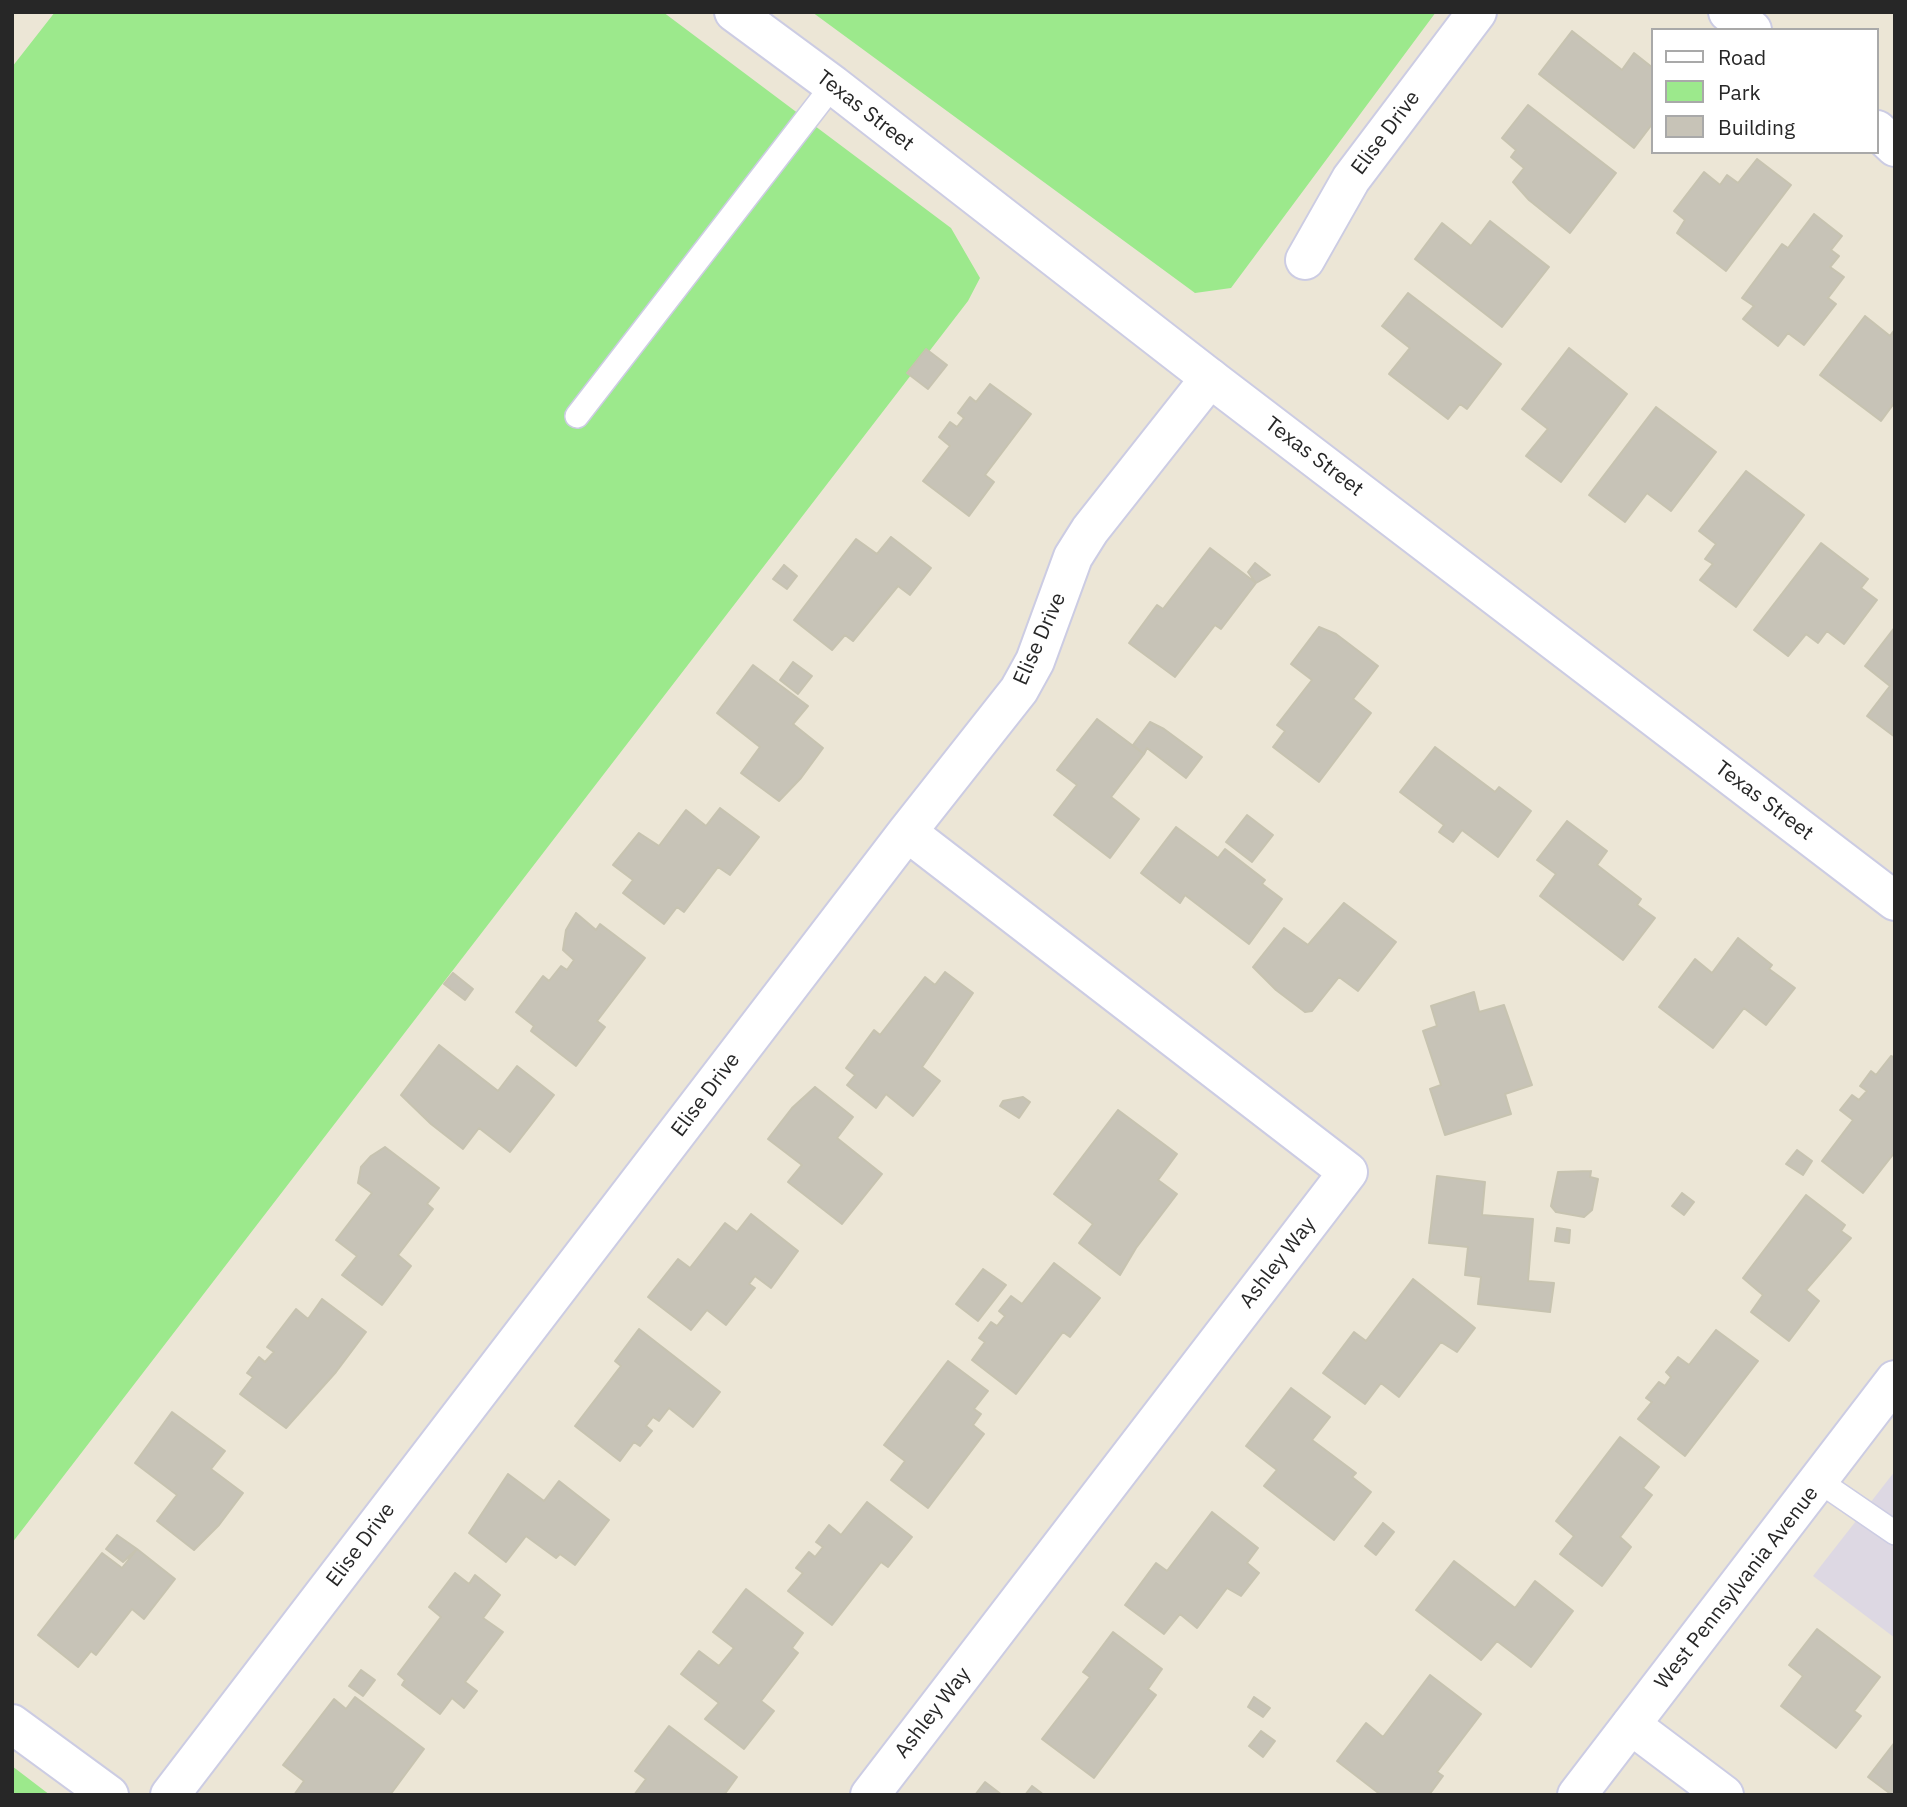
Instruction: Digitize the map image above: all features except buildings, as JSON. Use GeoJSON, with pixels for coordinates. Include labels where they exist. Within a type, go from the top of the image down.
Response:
{"type":"FeatureCollection","features":[{"type":"Feature","properties":{"kind":"street","name":"Texas Street"},"geometry":{"type":"LineString","coordinates":[[734,12],[833,85],[1210,378],[1895,901]]}},
{"type":"Feature","properties":{"kind":"street","name":"Elise Drive"},"geometry":{"type":"LineString","coordinates":[[1306,260],[1351,179],[1477,12]]}},
{"type":"Feature","properties":{"kind":"street"},"geometry":{"type":"LineString","coordinates":[[1728,12],[1749,28]]}},
{"type":"Feature","properties":{"kind":"street"},"geometry":{"type":"LineString","coordinates":[[1879,132],[1895,147]]}},
{"type":"Feature","properties":{"kind":"street","name":"Elise Drive"},"geometry":{"type":"LineString","coordinates":[[170,1795],[907,832],[1019,690],[1035,661],[1073,557],[1090,530],[1210,378]]}},
{"type":"Feature","properties":{"kind":"street","name":"Ashley Way"},"geometry":{"type":"LineString","coordinates":[[870,1795],[1348,1172],[907,832]]}},
{"type":"Feature","properties":{"kind":"street","name":"West Pennsylvania Avenue"},"geometry":{"type":"LineString","coordinates":[[1577,1795],[1895,1380]]}},
{"type":"Feature","properties":{"kind":"street"},"geometry":{"type":"LineString","coordinates":[[12,1724],[109,1795]]}},
{"type":"Feature","properties":{"kind":"street"},"geometry":{"type":"LineString","coordinates":[[1631,1725],[1724,1795]]}},
{"type":"Feature","properties":{"kind":"lane"},"geometry":{"type":"LineString","coordinates":[[577,415],[833,85]]}},
{"type":"Feature","properties":{"kind":"lane"},"geometry":{"type":"LineString","coordinates":[[1819,1482],[1895,1533]]}},
{"type":"Feature","properties":{"kind":"shaded area"},"geometry":{"type":"Polygon","coordinates":[[[1895,1471],[1895,1638],[1813,1576],[1895,1471]]]}},
{"type":"Feature","properties":{"kind":"green space"},"geometry":{"type":"Polygon","coordinates":[[[55,12],[663,12],[951,228],[980,278],[968,301],[12,1543],[12,67],[55,12]]]}},
{"type":"Feature","properties":{"kind":"green space"},"geometry":{"type":"Polygon","coordinates":[[[812,12],[1436,12],[1231,288],[1195,293],[812,12]]]}},
{"type":"Feature","properties":{"kind":"green space"},"geometry":{"type":"Polygon","coordinates":[[[12,1766],[50,1795],[12,1795],[12,1766]]]}}]}
